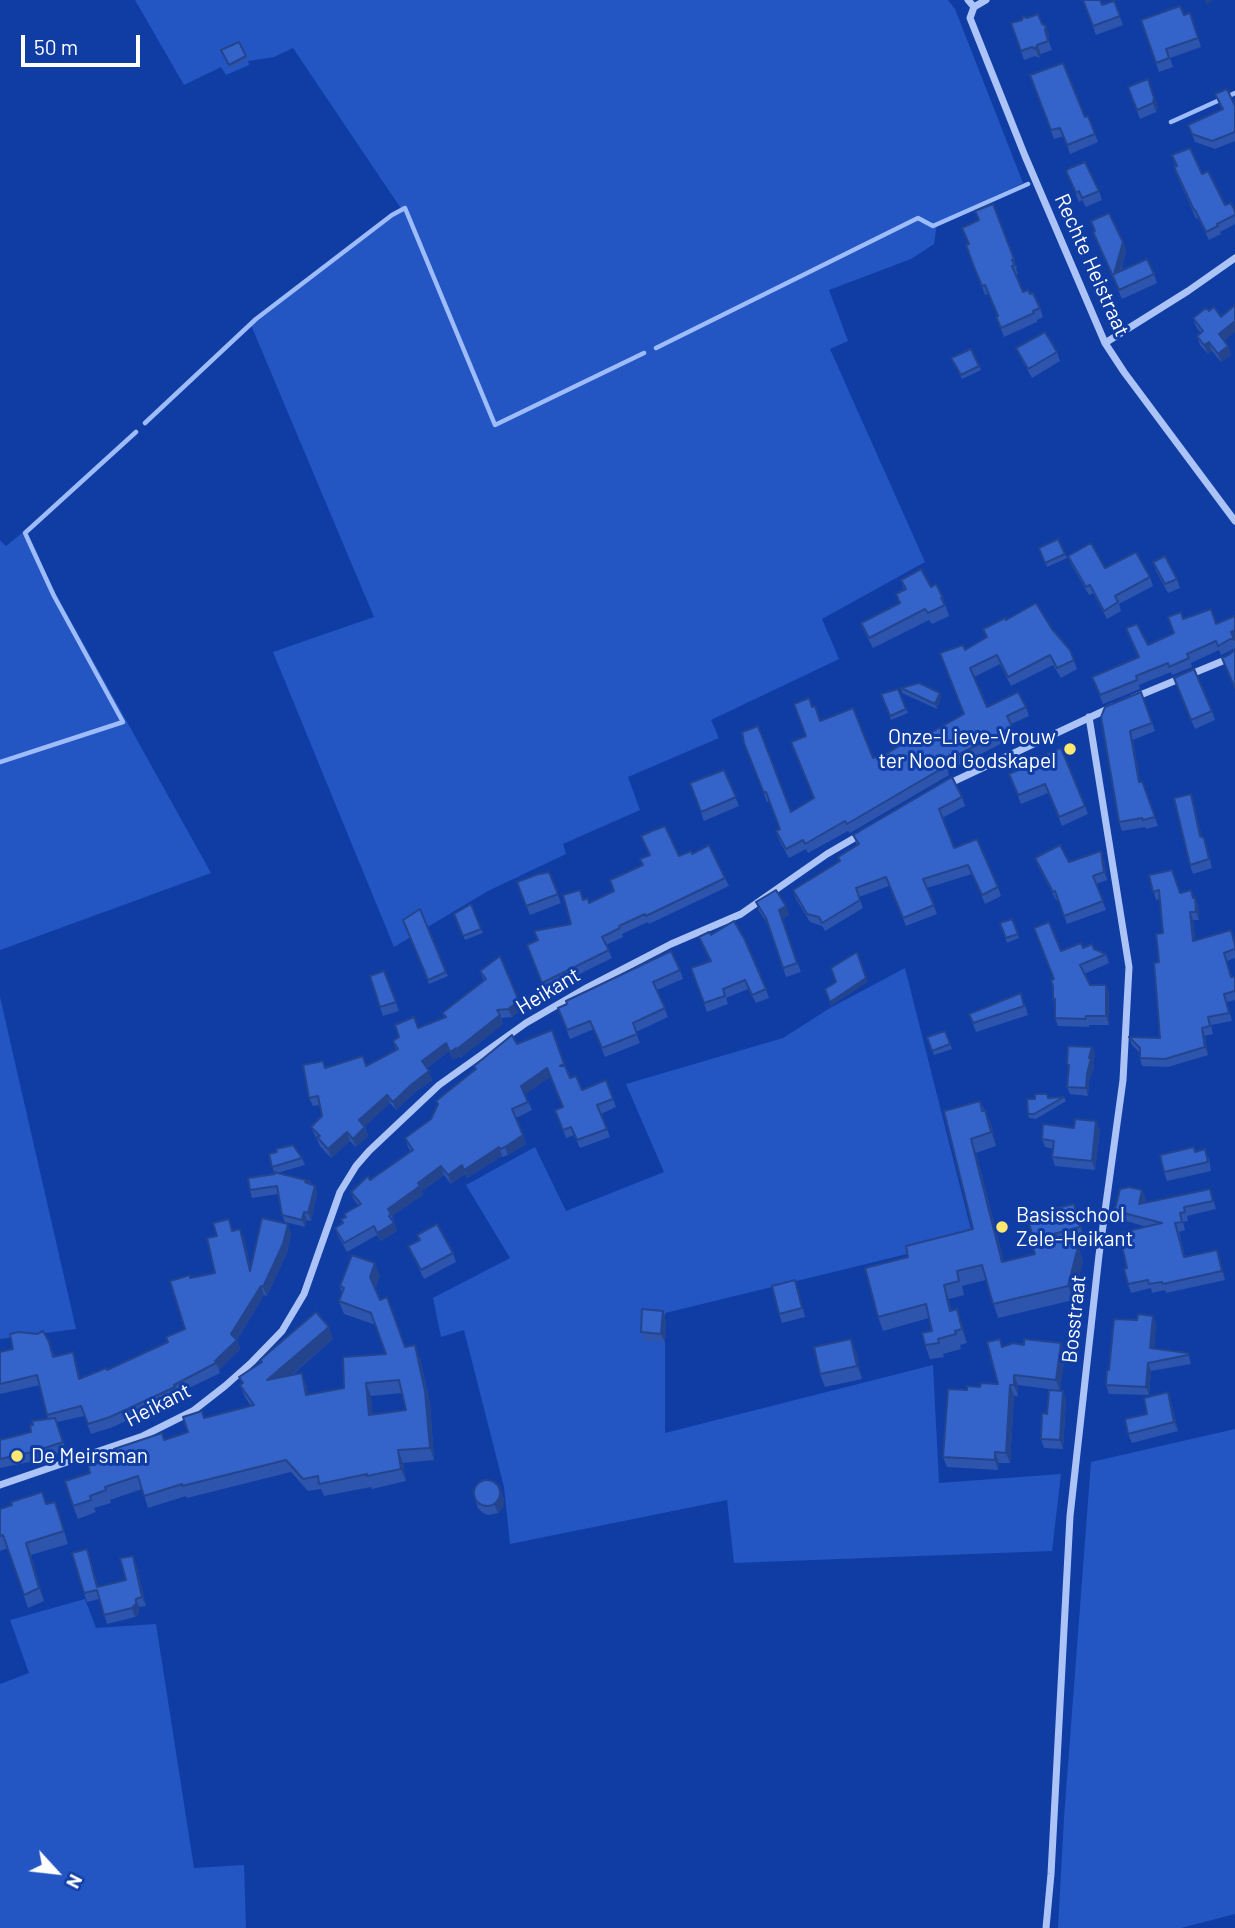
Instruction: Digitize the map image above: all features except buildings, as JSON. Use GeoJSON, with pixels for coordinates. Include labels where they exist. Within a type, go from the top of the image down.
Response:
{"type":"FeatureCollection","features":[{"type":"Feature","properties":{"kind":"street"},"geometry":{"type":"LineString","coordinates":[[968,0],[974,7],[986,0]]}},
{"type":"Feature","properties":{"kind":"street","name":"Rechte Heistraat"},"geometry":{"type":"LineString","coordinates":[[974,7],[970,18],[1025,156],[1105,343],[1235,521]]}},
{"type":"Feature","properties":{"kind":"street"},"geometry":{"type":"LineString","coordinates":[[1105,343],[1235,258]]}},
{"type":"Feature","properties":{"kind":"street"},"geometry":{"type":"LineString","coordinates":[[1130,699],[1235,654]]}},
{"type":"Feature","properties":{"kind":"street"},"geometry":{"type":"LineString","coordinates":[[936,790],[956,778],[1118,705]]}},
{"type":"Feature","properties":{"kind":"street","name":"Bosstraat"},"geometry":{"type":"LineString","coordinates":[[1046,1928],[1070,1516],[1099,1255],[1123,1080],[1129,967],[1089,717]]}},
{"type":"Feature","properties":{"kind":"street","name":"Heikant"},"geometry":{"type":"LineString","coordinates":[[0,1485],[143,1436],[193,1410],[243,1370],[282,1331],[304,1294],[340,1192],[356,1166],[439,1085],[526,1023],[671,944],[741,914],[827,854],[871,828]]}},
{"type":"Feature","properties":{"kind":"shaded area"},"geometry":{"type":"Polygon","coordinates":[[[135,0],[948,0],[955,9],[1023,183],[937,223],[934,244],[911,259],[829,290],[848,341],[830,349],[925,562],[822,619],[839,659],[711,720],[719,738],[628,777],[640,810],[563,844],[566,854],[488,891],[394,947],[273,652],[374,617],[251,325],[402,210],[293,48],[274,57],[248,61],[249,65],[226,75],[221,67],[184,85],[135,0]]]}},
{"type":"Feature","properties":{"kind":"shaded area"},"geometry":{"type":"Polygon","coordinates":[[[22,533],[211,873],[0,950],[0,540],[6,546],[22,533]]]}},
{"type":"Feature","properties":{"kind":"shaded area"},"geometry":{"type":"Polygon","coordinates":[[[905,968],[973,1238],[665,1313],[665,1433],[933,1365],[939,1483],[1061,1474],[1052,1551],[734,1563],[727,1500],[510,1544],[504,1487],[464,1330],[441,1337],[433,1298],[510,1258],[466,1185],[535,1147],[566,1211],[664,1172],[626,1084],[783,1038],[830,1008],[905,968]]]}},
{"type":"Feature","properties":{"kind":"shaded area"},"geometry":{"type":"Polygon","coordinates":[[[0,997],[76,1329],[0,1339],[0,997]]]}},
{"type":"Feature","properties":{"kind":"shaded area"},"geometry":{"type":"Polygon","coordinates":[[[1235,1429],[1235,1914],[1181,1928],[1058,1928],[1091,1462],[1235,1429]]]}},
{"type":"Feature","properties":{"kind":"shaded area"},"geometry":{"type":"Polygon","coordinates":[[[85,1599],[96,1628],[156,1624],[194,1868],[244,1865],[246,1928],[0,1928],[0,1684],[29,1673],[10,1620],[85,1599]]]}},
{"type":"Feature","properties":{"kind":"waterway"},"geometry":{"type":"LineString","coordinates":[[1171,122],[1235,93]]}},
{"type":"Feature","properties":{"kind":"waterway"},"geometry":{"type":"LineString","coordinates":[[656,348],[918,218],[933,226],[1028,184]]}},
{"type":"Feature","properties":{"kind":"waterway"},"geometry":{"type":"LineString","coordinates":[[145,423],[256,319],[392,215],[405,208],[495,425],[644,353]]}},
{"type":"Feature","properties":{"kind":"waterway"},"geometry":{"type":"LineString","coordinates":[[0,762],[123,722],[54,596],[25,533],[136,432]]}},
{"type":"Feature","properties":{"kind":"place","name":"Onze-Lieve-Vrouw ter Nood Godskapel"},"geometry":{"type":"Point","coordinates":[1070,749]}},
{"type":"Feature","properties":{"kind":"place","name":"Basisschool Zele-Heikant"},"geometry":{"type":"Point","coordinates":[1002,1227]}},
{"type":"Feature","properties":{"kind":"place","name":"De Meirsman"},"geometry":{"type":"Point","coordinates":[17,1456]}}]}
